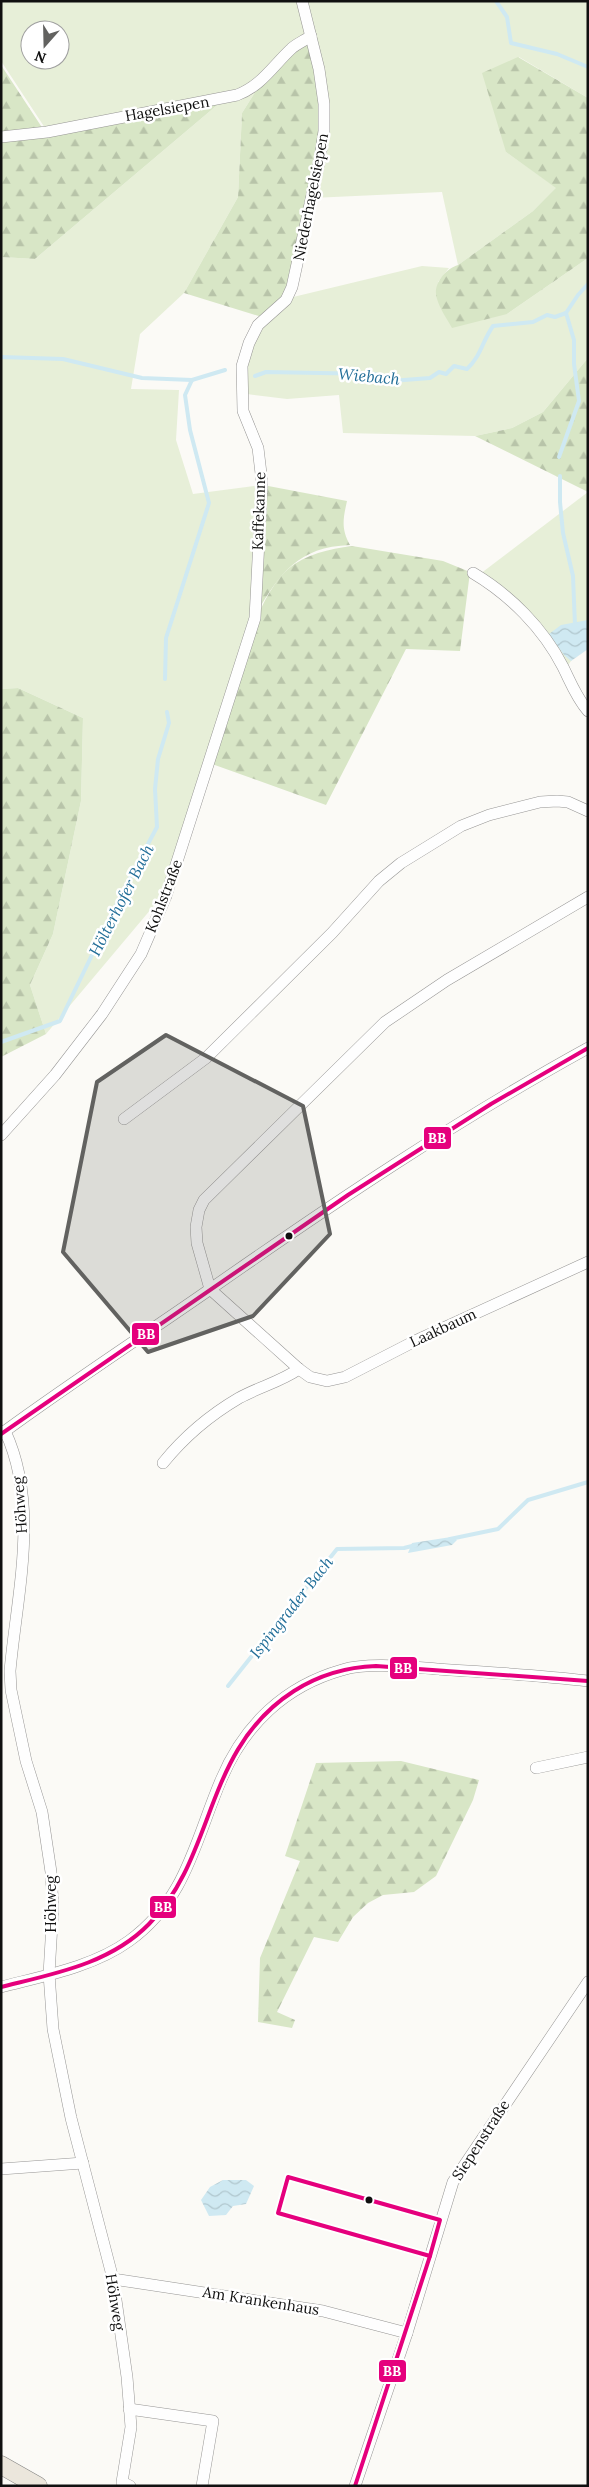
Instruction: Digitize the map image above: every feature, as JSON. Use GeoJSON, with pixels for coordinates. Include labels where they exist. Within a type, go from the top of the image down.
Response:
{"type":"FeatureCollection","features":[{"type":"Feature","properties":{"kind":"main road"},"geometry":{"type":"LineString","coordinates":[[1,2465],[38,2486]]}},
{"type":"Feature","properties":{"kind":"street","name":"Niederhagelsiepen"},"geometry":{"type":"LineString","coordinates":[[241,377],[249,343],[258,325],[286,300],[292,287],[320,158],[324,104],[319,69],[302,1]]}},
{"type":"Feature","properties":{"kind":"street","name":"Hagelsiepen"},"geometry":{"type":"LineString","coordinates":[[1,137],[46,132],[237,95],[257,85],[292,48],[311,36]]}},
{"type":"Feature","properties":{"kind":"street","name":"Kaffekanne"},"geometry":{"type":"LineString","coordinates":[[241,377],[244,410],[258,448],[262,474],[255,618]]}},
{"type":"Feature","properties":{"kind":"street"},"geometry":{"type":"LineString","coordinates":[[473,573],[497,587],[520,608],[544,638],[563,667],[578,699],[588,711]]}},
{"type":"Feature","properties":{"kind":"street","name":"Kohlstraße"},"geometry":{"type":"LineString","coordinates":[[1,1135],[61,1068],[102,1014],[141,954],[172,879],[255,618]]}},
{"type":"Feature","properties":{"kind":"street"},"geometry":{"type":"LineString","coordinates":[[124,1119],[206,1058],[332,934],[379,881],[401,863],[461,826],[489,815],[540,802],[556,801],[568,802],[588,811]]}},
{"type":"Feature","properties":{"kind":"street"},"geometry":{"type":"LineString","coordinates":[[210,1289],[197,1235],[199,1210],[204,1200],[385,1022],[447,980],[588,897]]}},
{"type":"Feature","properties":{"kind":"street"},"geometry":{"type":"LineString","coordinates":[[4,1428],[448,1130],[514,1088],[588,1048]]}},
{"type":"Feature","properties":{"kind":"street","name":"Laakbaum"},"geometry":{"type":"LineString","coordinates":[[210,1289],[299,1369],[310,1377],[327,1381],[345,1377],[423,1337],[588,1262]]}},
{"type":"Feature","properties":{"kind":"street"},"geometry":{"type":"LineString","coordinates":[[163,1463],[178,1444],[211,1416],[241,1397],[280,1380],[299,1369]]}},
{"type":"Feature","properties":{"kind":"street","name":"Höhweg"},"geometry":{"type":"LineString","coordinates":[[4,1428],[16,1455],[20,1484],[23,1554],[12,1649],[11,1690],[26,1761],[42,1812],[51,1872],[53,1908],[49,1974],[53,2029],[71,2118],[112,2279],[127,2377],[131,2427],[126,2484]]}},
{"type":"Feature","properties":{"kind":"street"},"geometry":{"type":"LineString","coordinates":[[1,1987],[49,1974],[114,1951],[129,1942],[157,1916],[170,1900],[191,1862],[221,1778],[240,1745],[266,1711],[277,1701],[307,1683],[345,1669],[396,1666],[588,1681]]}},
{"type":"Feature","properties":{"kind":"street"},"geometry":{"type":"LineString","coordinates":[[536,1768],[588,1757]]}},
{"type":"Feature","properties":{"kind":"street","name":"Siepenstraße"},"geometry":{"type":"LineString","coordinates":[[355,2486],[407,2333],[453,2182],[588,1982]]}},
{"type":"Feature","properties":{"kind":"street"},"geometry":{"type":"LineString","coordinates":[[1,2168],[83,2163]]}},
{"type":"Feature","properties":{"kind":"street","name":"Am Krankenhaus"},"geometry":{"type":"LineString","coordinates":[[112,2279],[324,2311],[407,2333]]}},
{"type":"Feature","properties":{"kind":"street"},"geometry":{"type":"LineString","coordinates":[[129,2409],[212,2421],[202,2486]]}},
{"type":"Feature","properties":{"kind":"highlighted area"},"geometry":{"type":"Polygon","coordinates":[[[166,1035],[303,1106],[330,1234],[253,1316],[148,1352],[63,1252],[97,1082],[166,1035]]]}},
{"type":"Feature","properties":{"kind":"green space"},"geometry":{"type":"Polygon","coordinates":[[[1,1],[300,1],[309,35],[249,88],[47,131],[1,61],[1,1]]]}},
{"type":"Feature","properties":{"kind":"green space"},"geometry":{"type":"Polygon","coordinates":[[[305,1],[588,1],[588,98],[519,57],[506,152],[557,188],[533,211],[458,265],[442,192],[312,198],[305,1]]]}},
{"type":"Feature","properties":{"kind":"green space"},"geometry":{"type":"Polygon","coordinates":[[[310,40],[322,131],[285,298],[262,317],[184,293],[238,197],[242,113],[259,86],[276,67],[310,40]]]}},
{"type":"Feature","properties":{"kind":"green space"},"geometry":{"type":"Polygon","coordinates":[[[518,57],[588,98],[588,258],[507,314],[452,328],[437,299],[436,288],[441,278],[453,267],[533,211],[556,188],[506,152],[482,73],[518,57]]]}},
{"type":"Feature","properties":{"kind":"green space"},"geometry":{"type":"Polygon","coordinates":[[[1,65],[45,132],[222,101],[35,259],[1,257],[1,65]]]}},
{"type":"Feature","properties":{"kind":"green space"},"geometry":{"type":"Polygon","coordinates":[[[259,86],[242,113],[238,197],[184,293],[140,334],[131,389],[179,390],[176,440],[193,494],[261,485],[253,618],[162,896],[46,1034],[30,985],[53,934],[81,801],[83,718],[18,688],[1,689],[1,257],[35,259],[222,101],[259,86]]]}},
{"type":"Feature","properties":{"kind":"green space"},"geometry":{"type":"Polygon","coordinates":[[[588,258],[588,358],[543,412],[512,428],[475,436],[343,433],[339,395],[287,399],[247,394],[242,377],[260,325],[289,298],[422,266],[449,268],[438,282],[507,314],[588,258]]]}},
{"type":"Feature","properties":{"kind":"green space"},"geometry":{"type":"Polygon","coordinates":[[[588,358],[588,492],[475,436],[512,428],[543,412],[588,358]]]}},
{"type":"Feature","properties":{"kind":"green space"},"geometry":{"type":"Polygon","coordinates":[[[263,485],[347,501],[344,524],[345,534],[350,545],[317,551],[292,565],[274,586],[256,614],[263,485]]]}},
{"type":"Feature","properties":{"kind":"green space"},"geometry":{"type":"Polygon","coordinates":[[[588,492],[588,639],[568,665],[480,574],[588,492]]]}},
{"type":"Feature","properties":{"kind":"green space"},"geometry":{"type":"Polygon","coordinates":[[[352,546],[443,561],[470,572],[460,651],[406,649],[326,805],[212,764],[241,660],[262,607],[274,585],[288,569],[310,556],[352,546]]]}},
{"type":"Feature","properties":{"kind":"green space"},"geometry":{"type":"Polygon","coordinates":[[[18,688],[83,718],[81,801],[53,934],[30,985],[46,1034],[1,1057],[1,689],[18,688]]]}},
{"type":"Feature","properties":{"kind":"green space"},"geometry":{"type":"Polygon","coordinates":[[[401,1761],[479,1780],[473,1800],[436,1876],[414,1892],[383,1895],[368,1903],[353,1917],[338,1942],[314,1937],[277,2012],[295,2020],[292,2028],[258,2022],[260,1958],[300,1861],[285,1856],[316,1763],[401,1761]]]}},
{"type":"Feature","properties":{"kind":"water"},"geometry":{"type":"Polygon","coordinates":[[[588,620],[588,649],[571,661],[564,655],[549,634],[561,625],[588,620]]]}},
{"type":"Feature","properties":{"kind":"water"},"geometry":{"type":"Polygon","coordinates":[[[451,1537],[457,1540],[452,1545],[408,1553],[412,1543],[451,1537]]]}},
{"type":"Feature","properties":{"kind":"water"},"geometry":{"type":"Polygon","coordinates":[[[223,2180],[246,2180],[254,2186],[246,2204],[233,2206],[226,2215],[209,2216],[201,2200],[210,2187],[223,2180]]]}},
{"type":"Feature","properties":{"kind":"waterway"},"geometry":{"type":"LineString","coordinates":[[496,1],[507,17],[511,43],[557,54],[588,67]]}},
{"type":"Feature","properties":{"kind":"waterway","name":"Wiebach"},"geometry":{"type":"LineString","coordinates":[[255,376],[266,372],[375,374],[391,381],[430,378],[439,372],[446,374],[454,366],[467,369],[472,364],[493,326],[533,322],[547,315],[555,317],[566,313],[588,284]]}},
{"type":"Feature","properties":{"kind":"waterway"},"geometry":{"type":"LineString","coordinates":[[559,457],[579,401],[574,364],[574,340],[566,313]]}},
{"type":"Feature","properties":{"kind":"waterway","name":"Wiebach"},"geometry":{"type":"LineString","coordinates":[[1,357],[63,359],[142,378],[192,380],[225,370]]}},
{"type":"Feature","properties":{"kind":"waterway","name":"Hölterhofer Bach"},"geometry":{"type":"LineString","coordinates":[[165,679],[166,638],[209,503],[190,430],[185,395],[192,380]]}},
{"type":"Feature","properties":{"kind":"waterway"},"geometry":{"type":"LineString","coordinates":[[560,476],[563,533],[573,576],[575,626]]}},
{"type":"Feature","properties":{"kind":"waterway","name":"Hölterhofer Bach"},"geometry":{"type":"LineString","coordinates":[[1,1042],[60,1021],[122,893],[157,827],[155,789],[158,759],[169,723],[167,712]]}},
{"type":"Feature","properties":{"kind":"waterway","name":"Ispingrader Bach"},"geometry":{"type":"LineString","coordinates":[[450,1539],[498,1529],[528,1500],[588,1482]]}},
{"type":"Feature","properties":{"kind":"waterway","name":"Ispingrader Bach"},"geometry":{"type":"LineString","coordinates":[[228,1686],[337,1549],[404,1548],[416,1545]]}},
{"type":"Feature","properties":{"kind":"transit line","name":"BB"},"geometry":{"type":"LineString","coordinates":[[1,1434],[348,1195],[491,1104],[588,1048]]}},
{"type":"Feature","properties":{"kind":"transit line","name":"BB"},"geometry":{"type":"LineString","coordinates":[[1,1987],[60,1972],[99,1958],[134,1938],[149,1924],[171,1897],[188,1867],[226,1772],[243,1742],[264,1715],[294,1691],[313,1680],[354,1668],[376,1666],[588,1681]]}},
{"type":"Feature","properties":{"kind":"transit line","name":"BB"},"geometry":{"type":"LineString","coordinates":[[288,2177],[440,2220],[430,2256],[278,2213],[288,2177]]}},
{"type":"Feature","properties":{"kind":"transit line","name":"BB"},"geometry":{"type":"LineString","coordinates":[[355,2486],[430,2256]]}}]}
